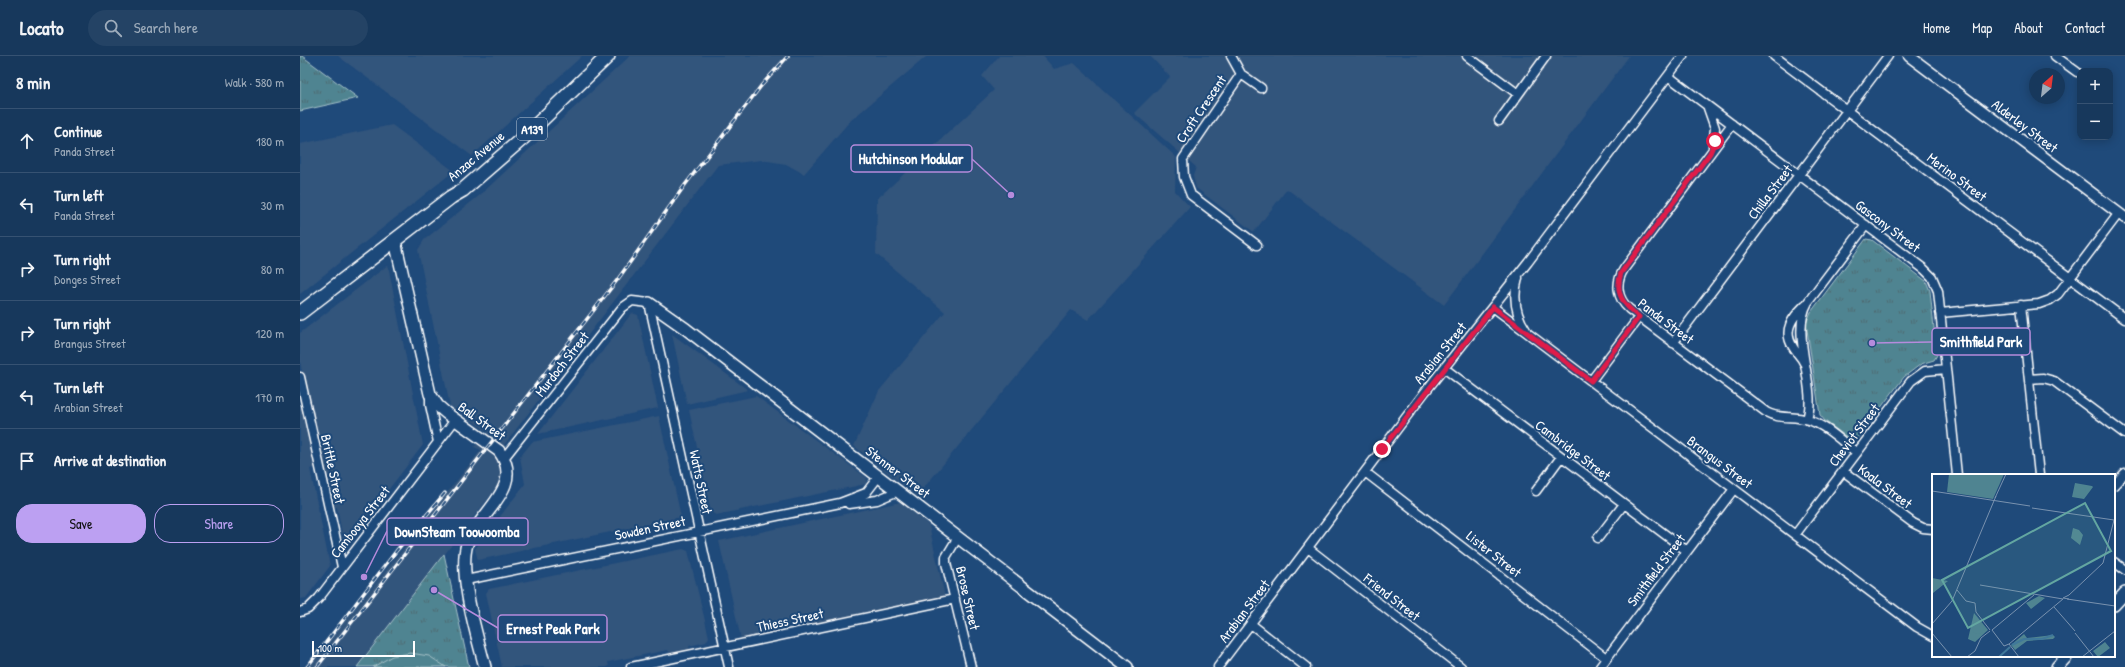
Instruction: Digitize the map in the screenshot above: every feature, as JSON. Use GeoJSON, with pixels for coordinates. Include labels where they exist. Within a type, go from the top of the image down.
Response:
{"type":"FeatureCollection","features":[{"type":"Feature","properties":{"kind":"highway","name":"Anzac Avenue"},"geometry":{"type":"LineString","coordinates":[[300,313],[451,197],[595,56]]}},
{"type":"Feature","properties":{"kind":"highway","name":"Anzac Avenue"},"geometry":{"type":"LineString","coordinates":[[451,197],[463,190],[523,138],[608,56]]}},
{"type":"Feature","properties":{"kind":"main road","name":"Ball Street"},"geometry":{"type":"LineString","coordinates":[[395,240],[430,394],[438,406],[455,420],[489,443],[504,458],[508,475],[504,488],[477,526],[467,546],[464,559],[466,580],[485,667]]}},
{"type":"Feature","properties":{"kind":"main road","name":"Stenner Street"},"geometry":{"type":"LineString","coordinates":[[648,303],[686,329],[1127,667]]}},
{"type":"Feature","properties":{"kind":"main road"},"geometry":{"type":"LineString","coordinates":[[2115,604],[2125,593]]}},
{"type":"Feature","properties":{"kind":"main road"},"geometry":{"type":"LineString","coordinates":[[2057,667],[2066,657]]}},
{"type":"Feature","properties":{"kind":"street"},"geometry":{"type":"LineString","coordinates":[[1231,56],[1241,74],[1261,88]]}},
{"type":"Feature","properties":{"kind":"street"},"geometry":{"type":"LineString","coordinates":[[1468,56],[1518,94]]}},
{"type":"Feature","properties":{"kind":"street"},"geometry":{"type":"LineString","coordinates":[[1499,120],[1546,56]]}},
{"type":"Feature","properties":{"kind":"street","name":"Arabian Street"},"geometry":{"type":"LineString","coordinates":[[1218,667],[1444,368],[1521,272],[1683,56]]}},
{"type":"Feature","properties":{"kind":"street","name":"Merino Street"},"geometry":{"type":"LineString","coordinates":[[1774,56],[2125,319]]}},
{"type":"Feature","properties":{"kind":"street","name":"Chilla Street"},"geometry":{"type":"LineString","coordinates":[[1673,343],[1888,56]]}},
{"type":"Feature","properties":{"kind":"street","name":"Alderley Street"},"geometry":{"type":"LineString","coordinates":[[1909,56],[2122,216]]}},
{"type":"Feature","properties":{"kind":"street"},"geometry":{"type":"LineString","coordinates":[[2055,56],[2077,72]]}},
{"type":"Feature","properties":{"kind":"street","name":"Croft Crescent"},"geometry":{"type":"LineString","coordinates":[[1241,74],[1183,159],[1184,177],[1191,194],[1257,245]]}},
{"type":"Feature","properties":{"kind":"street","name":"Gascony Street"},"geometry":{"type":"LineString","coordinates":[[1668,76],[1929,273],[1937,286],[1957,474]]}},
{"type":"Feature","properties":{"kind":"street"},"geometry":{"type":"LineString","coordinates":[[1705,104],[1712,116],[1715,128],[1715,141],[1710,153]]}},
{"type":"Feature","properties":{"kind":"street","name":"Panda Street"},"geometry":{"type":"LineString","coordinates":[[1732,124],[1621,273],[1618,283],[1620,297],[1625,306],[1639,317],[1770,414],[1779,418],[1807,419],[1817,424],[1857,453]]}},
{"type":"Feature","properties":{"kind":"street"},"geometry":{"type":"LineString","coordinates":[[1940,312],[2039,304],[2050,300],[2058,294],[2122,216]]}},
{"type":"Feature","properties":{"kind":"street"},"geometry":{"type":"LineString","coordinates":[[1804,363],[1790,342],[1788,329],[1794,316],[1808,302],[1866,225]]}},
{"type":"Feature","properties":{"kind":"street"},"geometry":{"type":"LineString","coordinates":[[1521,272],[1516,286],[1516,308],[1520,320],[1532,336]]}},
{"type":"Feature","properties":{"kind":"street","name":"Murdoch Street"},"geometry":{"type":"LineString","coordinates":[[504,458],[622,308],[632,301],[648,303]]}},
{"type":"Feature","properties":{"kind":"street"},"geometry":{"type":"LineString","coordinates":[[1807,419],[1810,403],[1804,363],[1802,319],[1808,302]]}},
{"type":"Feature","properties":{"kind":"street","name":"Watts Street"},"geometry":{"type":"LineString","coordinates":[[648,303],[729,667]]}},
{"type":"Feature","properties":{"kind":"street"},"geometry":{"type":"LineString","coordinates":[[2021,305],[2039,474]]}},
{"type":"Feature","properties":{"kind":"street","name":"Brangus Street"},"geometry":{"type":"LineString","coordinates":[[1493,307],[1916,627],[1932,635]]}},
{"type":"Feature","properties":{"kind":"street"},"geometry":{"type":"LineString","coordinates":[[1591,381],[1639,317]]}},
{"type":"Feature","properties":{"kind":"street","name":"Cambridge Street"},"geometry":{"type":"LineString","coordinates":[[1444,368],[1687,552]]}},
{"type":"Feature","properties":{"kind":"street","name":"Cheviot Street"},"geometry":{"type":"LineString","coordinates":[[1795,535],[1915,377],[1929,370],[1946,369]]}},
{"type":"Feature","properties":{"kind":"street","name":"Brittle Street"},"geometry":{"type":"LineString","coordinates":[[300,377],[342,567]]}},
{"type":"Feature","properties":{"kind":"street"},"geometry":{"type":"LineString","coordinates":[[2029,379],[2043,378],[2054,381],[2125,434]]}},
{"type":"Feature","properties":{"kind":"street"},"geometry":{"type":"LineString","coordinates":[[430,394],[430,405],[438,442]]}},
{"type":"Feature","properties":{"kind":"street","name":"Cambooya Street"},"geometry":{"type":"LineString","coordinates":[[300,612],[308,609],[319,598],[455,420]]}},
{"type":"Feature","properties":{"kind":"street"},"geometry":{"type":"LineString","coordinates":[[1536,491],[1562,457]]}},
{"type":"Feature","properties":{"kind":"street","name":"Koala Street"},"geometry":{"type":"LineString","coordinates":[[1843,471],[1913,523],[1923,528],[1932,530]]}},
{"type":"Feature","properties":{"kind":"street","name":"Lister Street"},"geometry":{"type":"LineString","coordinates":[[1365,472],[1606,658]]}},
{"type":"Feature","properties":{"kind":"street"},"geometry":{"type":"LineString","coordinates":[[2115,483],[2125,473]]}},
{"type":"Feature","properties":{"kind":"street","name":"Sowden Street"},"geometry":{"type":"LineString","coordinates":[[840,503],[866,493],[878,476]]}},
{"type":"Feature","properties":{"kind":"street","name":"Smithfield Street"},"geometry":{"type":"LineString","coordinates":[[1600,667],[1734,489]]}},
{"type":"Feature","properties":{"kind":"street","name":"Sowden Street"},"geometry":{"type":"LineString","coordinates":[[466,580],[840,503],[877,500],[898,491]]}},
{"type":"Feature","properties":{"kind":"street"},"geometry":{"type":"LineString","coordinates":[[1598,538],[1624,504]]}},
{"type":"Feature","properties":{"kind":"street","name":"Brose Street"},"geometry":{"type":"LineString","coordinates":[[958,537],[946,556],[946,563],[971,667]]}},
{"type":"Feature","properties":{"kind":"street","name":"Friend Street"},"geometry":{"type":"LineString","coordinates":[[1308,548],[1461,667]]}},
{"type":"Feature","properties":{"kind":"street"},"geometry":{"type":"LineString","coordinates":[[2115,563],[2125,570]]}},
{"type":"Feature","properties":{"kind":"street","name":"Thiess Street"},"geometry":{"type":"LineString","coordinates":[[631,667],[955,599]]}},
{"type":"Feature","properties":{"kind":"street"},"geometry":{"type":"LineString","coordinates":[[1251,624],[1306,667]]}},
{"type":"Feature","properties":{"kind":"shaded area"},"geometry":{"type":"Polygon","coordinates":[[[338,56],[582,56],[472,156],[338,56]]]}},
{"type":"Feature","properties":{"kind":"shaded area"},"geometry":{"type":"Polygon","coordinates":[[[630,56],[927,56],[850,121],[804,174],[786,164],[762,160],[718,165],[495,457],[501,465],[504,478],[357,667],[309,667],[481,450],[474,447],[488,432],[450,406],[418,250],[424,240],[480,195],[630,56]]]}},
{"type":"Feature","properties":{"kind":"shaded area"},"geometry":{"type":"Polygon","coordinates":[[[999,56],[1043,56],[1054,69],[1074,63],[1176,157],[1175,191],[1190,207],[1088,320],[1071,310],[917,496],[854,446],[879,391],[945,312],[876,254],[877,199],[994,90],[982,76],[999,56]]]}},
{"type":"Feature","properties":{"kind":"shaded area"},"geometry":{"type":"Polygon","coordinates":[[[1150,56],[1629,56],[1444,305],[1287,189],[1254,232],[1196,188],[1193,176],[1196,167],[1134,113],[1170,77],[1150,56]]]}},
{"type":"Feature","properties":{"kind":"shaded area"},"geometry":{"type":"Polygon","coordinates":[[[392,125],[454,171],[300,294],[300,144],[392,125]]]}},
{"type":"Feature","properties":{"kind":"shaded area"},"geometry":{"type":"Polygon","coordinates":[[[388,265],[423,445],[348,542],[343,539],[337,507],[332,507],[300,362],[300,333],[388,265]]]}},
{"type":"Feature","properties":{"kind":"shaded area"},"geometry":{"type":"Polygon","coordinates":[[[632,313],[638,315],[658,408],[538,434],[632,313]]]}},
{"type":"Feature","properties":{"kind":"shaded area"},"geometry":{"type":"Polygon","coordinates":[[[672,334],[748,390],[687,404],[672,334]]]}},
{"type":"Feature","properties":{"kind":"shaded area"},"geometry":{"type":"Polygon","coordinates":[[[756,396],[867,478],[866,484],[716,515],[711,512],[689,410],[756,396]]]}},
{"type":"Feature","properties":{"kind":"shaded area"},"geometry":{"type":"Polygon","coordinates":[[[303,406],[317,467],[310,469],[330,566],[306,598],[300,599],[300,408],[303,406]]]}},
{"type":"Feature","properties":{"kind":"shaded area"},"geometry":{"type":"Polygon","coordinates":[[[659,416],[681,517],[478,560],[475,549],[525,484],[520,457],[532,442],[659,416]]]}},
{"type":"Feature","properties":{"kind":"shaded area"},"geometry":{"type":"Polygon","coordinates":[[[901,502],[929,525],[945,597],[802,626],[800,622],[782,625],[782,630],[741,639],[719,541],[901,502]]]}},
{"type":"Feature","properties":{"kind":"shaded area"},"geometry":{"type":"Polygon","coordinates":[[[683,549],[688,551],[709,637],[706,642],[689,646],[690,650],[670,654],[668,650],[608,662],[609,666],[607,667],[502,667],[486,593],[489,589],[683,549]]]}},
{"type":"Feature","properties":{"kind":"green space"},"geometry":{"type":"Polygon","coordinates":[[[300,56],[302,56],[358,98],[300,111],[300,56]]]}},
{"type":"Feature","properties":{"kind":"green space"},"geometry":{"type":"Polygon","coordinates":[[[1866,239],[1872,240],[1926,281],[1930,291],[1937,355],[1934,360],[1921,364],[1904,377],[1858,438],[1852,441],[1825,421],[1820,415],[1806,323],[1811,312],[1866,239]]]}},
{"type":"Feature","properties":{"kind":"green space"},"geometry":{"type":"Polygon","coordinates":[[[444,554],[469,667],[357,667],[444,554]]]}},
{"type":"Feature","properties":{"kind":"green space"},"geometry":{"type":"Polygon","coordinates":[[[410,653],[429,656],[446,667],[373,667],[392,656],[410,653]]]}},
{"type":"Feature","properties":{"kind":"railway"},"geometry":{"type":"LineString","coordinates":[[317,667],[618,279],[685,185],[761,86],[788,56]]}},
{"type":"Feature","properties":{"kind":"railway"},"geometry":{"type":"LineString","coordinates":[[307,667],[397,550],[445,493]]}},
{"type":"Feature","properties":{"kind":"place","name":"Hutchinson Modular"},"geometry":{"type":"Point","coordinates":[1011,195]}},
{"type":"Feature","properties":{"kind":"place","name":"Smithfield Park"},"geometry":{"type":"Point","coordinates":[1872,343]}},
{"type":"Feature","properties":{"kind":"place","name":"DownSteam Toowoomba"},"geometry":{"type":"Point","coordinates":[364,577]}},
{"type":"Feature","properties":{"kind":"place","name":"Ernest Peak Park"},"geometry":{"type":"Point","coordinates":[434,590]}},
{"type":"Feature","properties":{"kind":"route"},"geometry":{"type":"LineString","coordinates":[[1382,449],[1425,392],[1493,307],[1591,381],[1639,317],[1628,309],[1622,302],[1618,288],[1621,273],[1710,153],[1715,141]]}}]}
